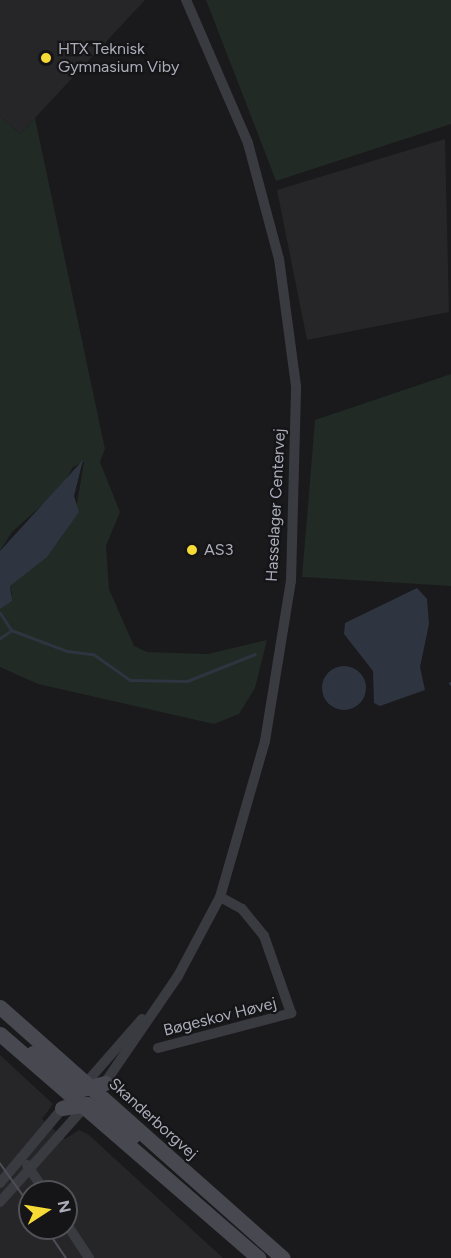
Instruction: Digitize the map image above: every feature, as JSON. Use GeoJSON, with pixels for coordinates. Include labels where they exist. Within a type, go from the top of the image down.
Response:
{"type":"FeatureCollection","features":[{"type":"Feature","properties":{"kind":"main road","name":"Skanderborgvej"},"geometry":{"type":"LineString","coordinates":[[0,1007],[84,1096],[259,1258]]}},
{"type":"Feature","properties":{"kind":"main road"},"geometry":{"type":"LineString","coordinates":[[0,1027],[84,1096]]}},
{"type":"Feature","properties":{"kind":"main road","name":"Skanderborgvej"},"geometry":{"type":"LineString","coordinates":[[0,1034],[187,1173],[283,1258]]}},
{"type":"Feature","properties":{"kind":"street","name":"Hasselager Centervej"},"geometry":{"type":"LineString","coordinates":[[84,1096],[158,1005],[220,897],[248,811],[280,663],[297,499],[297,397],[279,259],[260,186],[224,79],[186,0]]}},
{"type":"Feature","properties":{"kind":"street","name":"Bøgeskov Høvej"},"geometry":{"type":"LineString","coordinates":[[158,1048],[291,1013],[264,936],[242,909],[220,897]]}},
{"type":"Feature","properties":{"kind":"street","name":"Hasselager Centervej"},"geometry":{"type":"LineString","coordinates":[[84,1096],[158,1005]]}},
{"type":"Feature","properties":{"kind":"street"},"geometry":{"type":"LineString","coordinates":[[0,1183],[84,1096]]}},
{"type":"Feature","properties":{"kind":"street"},"geometry":{"type":"LineString","coordinates":[[0,1202],[30,1169],[84,1096]]}},
{"type":"Feature","properties":{"kind":"street"},"geometry":{"type":"LineString","coordinates":[[23,1158],[37,1180]]}},
{"type":"Feature","properties":{"kind":"street"},"geometry":{"type":"LineString","coordinates":[[77,1240],[89,1258]]}},
{"type":"Feature","properties":{"kind":"shaded area","name":"HTX Teknisk Gymnasium Viby"},"geometry":{"type":"Polygon","coordinates":[[[0,0],[145,0],[20,134],[0,116],[0,0]]]}},
{"type":"Feature","properties":{"kind":"shaded area"},"geometry":{"type":"Polygon","coordinates":[[[206,0],[451,0],[451,124],[276,181],[206,0]]]}},
{"type":"Feature","properties":{"kind":"shaded area"},"geometry":{"type":"Polygon","coordinates":[[[0,116],[20,134],[35,118],[105,449],[100,462],[120,512],[106,546],[109,589],[134,646],[147,652],[208,654],[267,640],[255,688],[239,714],[214,724],[38,684],[0,667],[0,609],[12,594],[10,586],[59,541],[77,503],[84,462],[73,467],[61,488],[12,532],[0,551],[0,116]]]}},
{"type":"Feature","properties":{"kind":"shaded area"},"geometry":{"type":"Polygon","coordinates":[[[445,139],[449,312],[307,340],[277,190],[445,139]]]}},
{"type":"Feature","properties":{"kind":"shaded area"},"geometry":{"type":"Polygon","coordinates":[[[451,374],[451,586],[302,577],[315,420],[451,374]]]}},
{"type":"Feature","properties":{"kind":"shaded area"},"geometry":{"type":"Polygon","coordinates":[[[83,460],[74,496],[79,512],[47,557],[10,586],[12,601],[0,609],[0,551],[83,460]]]}},
{"type":"Feature","properties":{"kind":"shaded area"},"geometry":{"type":"Polygon","coordinates":[[[417,588],[427,599],[429,624],[420,667],[425,690],[380,706],[374,703],[373,671],[344,634],[345,623],[417,588]]]}},
{"type":"Feature","properties":{"kind":"shaded area"},"geometry":{"type":"Polygon","coordinates":[[[344,666],[352,667],[360,672],[365,680],[365,696],[360,704],[352,709],[344,710],[336,709],[328,704],[323,696],[322,688],[323,680],[328,672],[336,667],[344,666]]]}},
{"type":"Feature","properties":{"kind":"shaded area"},"geometry":{"type":"Polygon","coordinates":[[[0,1055],[53,1104],[42,1119],[65,1139],[79,1130],[89,1135],[223,1258],[0,1258],[0,1055]]]}},
{"type":"Feature","properties":{"kind":"waterway"},"geometry":{"type":"LineString","coordinates":[[0,613],[11,630],[67,651],[93,654],[130,680],[187,681],[255,654]]}},
{"type":"Feature","properties":{"kind":"waterway"},"geometry":{"type":"LineString","coordinates":[[0,638],[12,630]]}},
{"type":"Feature","properties":{"kind":"tram line"},"geometry":{"type":"LineString","coordinates":[[0,1163],[18,1188]]}},
{"type":"Feature","properties":{"kind":"tram line"},"geometry":{"type":"LineString","coordinates":[[54,1240],[66,1258]]}},
{"type":"Feature","properties":{"kind":"place","name":"HTX Teknisk Gymnasium Viby"},"geometry":{"type":"Point","coordinates":[46,58]}},
{"type":"Feature","properties":{"kind":"place","name":"AS3"},"geometry":{"type":"Point","coordinates":[192,550]}}]}
